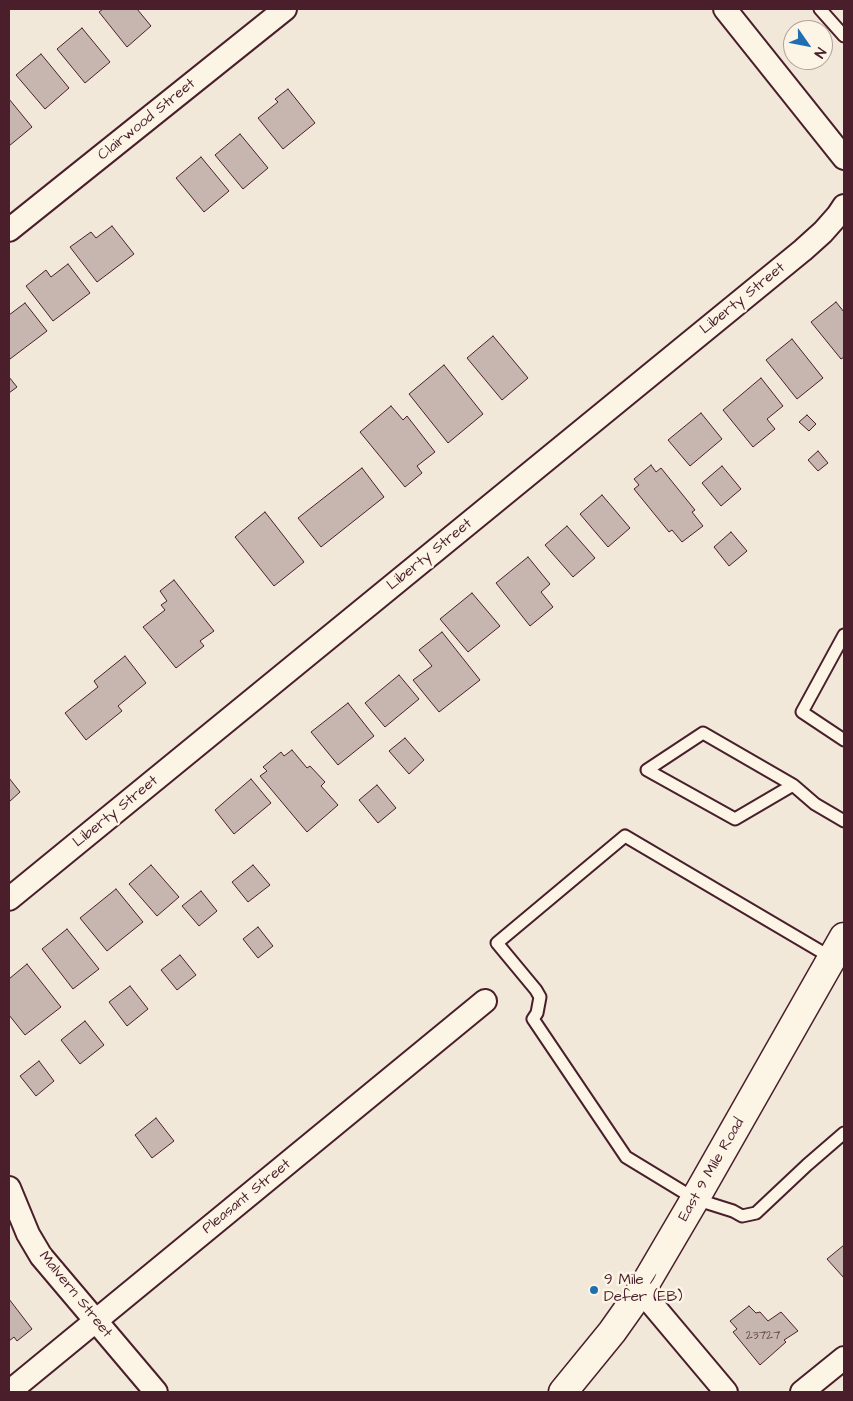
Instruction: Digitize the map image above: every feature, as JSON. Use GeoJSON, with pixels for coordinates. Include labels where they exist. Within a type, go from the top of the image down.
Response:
{"type":"FeatureCollection","features":[{"type":"Feature","properties":{"kind":"main road","name":"East 9 Mile Road"},"geometry":{"type":"LineString","coordinates":[[563,1392],[612,1332],[641,1290],[838,948]]}},
{"type":"Feature","properties":{"kind":"street","name":"Clairwood Street"},"geometry":{"type":"LineString","coordinates":[[9,230],[285,9]]}},
{"type":"Feature","properties":{"kind":"street"},"geometry":{"type":"LineString","coordinates":[[726,9],[844,158]]}},
{"type":"Feature","properties":{"kind":"street","name":"Liberty Street"},"geometry":{"type":"LineString","coordinates":[[9,899],[803,250],[823,232],[844,206]]}},
{"type":"Feature","properties":{"kind":"street","name":"Pleasant Street"},"geometry":{"type":"LineString","coordinates":[[10,1392],[485,1001]]}},
{"type":"Feature","properties":{"kind":"street","name":"Malvern Street"},"geometry":{"type":"LineString","coordinates":[[9,1188],[28,1234],[41,1256],[156,1392]]}},
{"type":"Feature","properties":{"kind":"street"},"geometry":{"type":"LineString","coordinates":[[641,1290],[726,1392]]}},
{"type":"Feature","properties":{"kind":"street"},"geometry":{"type":"LineString","coordinates":[[802,1392],[844,1358]]}},
{"type":"Feature","properties":{"kind":"lane"},"geometry":{"type":"LineString","coordinates":[[820,9],[844,36]]}},
{"type":"Feature","properties":{"kind":"lane"},"geometry":{"type":"LineString","coordinates":[[844,635],[802,712],[844,740]]}},
{"type":"Feature","properties":{"kind":"lane"},"geometry":{"type":"LineString","coordinates":[[793,785],[736,819],[647,770],[704,733],[793,785],[815,804],[844,821]]}},
{"type":"Feature","properties":{"kind":"lane"},"geometry":{"type":"LineString","coordinates":[[838,948],[624,836],[497,943],[536,990],[540,997],[537,1013],[533,1018],[626,1157],[695,1199],[733,1211],[742,1216],[756,1213],[807,1165],[844,1134]]}},
{"type":"Feature","properties":{"kind":"building"},"geometry":{"type":"Polygon","coordinates":[[[103,9],[137,9],[151,26],[127,47],[99,12],[103,9]]]}},
{"type":"Feature","properties":{"kind":"building"},"geometry":{"type":"Polygon","coordinates":[[[82,28],[110,62],[85,83],[57,49],[82,28]]]}},
{"type":"Feature","properties":{"kind":"building"},"geometry":{"type":"Polygon","coordinates":[[[41,54],[69,88],[45,109],[16,75],[41,54]]]}},
{"type":"Feature","properties":{"kind":"building"},"geometry":{"type":"Polygon","coordinates":[[[288,89],[315,123],[283,149],[258,118],[278,102],[275,99],[288,89]]]}},
{"type":"Feature","properties":{"kind":"building"},"geometry":{"type":"Polygon","coordinates":[[[9,99],[32,127],[9,146],[9,99]]]}},
{"type":"Feature","properties":{"kind":"building"},"geometry":{"type":"Polygon","coordinates":[[[240,134],[268,168],[243,189],[215,155],[240,134]]]}},
{"type":"Feature","properties":{"kind":"building"},"geometry":{"type":"Polygon","coordinates":[[[201,157],[229,191],[204,212],[176,178],[201,157]]]}},
{"type":"Feature","properties":{"kind":"building"},"geometry":{"type":"Polygon","coordinates":[[[112,226],[134,254],[97,282],[70,247],[91,232],[96,238],[112,226]]]}},
{"type":"Feature","properties":{"kind":"building"},"geometry":{"type":"Polygon","coordinates":[[[68,264],[90,293],[53,321],[26,286],[46,270],[51,277],[68,264]]]}},
{"type":"Feature","properties":{"kind":"building"},"geometry":{"type":"Polygon","coordinates":[[[836,302],[844,312],[844,357],[841,359],[811,322],[836,302]]]}},
{"type":"Feature","properties":{"kind":"building"},"geometry":{"type":"Polygon","coordinates":[[[25,303],[47,331],[10,359],[9,315],[25,303]]]}},
{"type":"Feature","properties":{"kind":"building"},"geometry":{"type":"Polygon","coordinates":[[[493,336],[528,378],[502,400],[467,358],[493,336]]]}},
{"type":"Feature","properties":{"kind":"building"},"geometry":{"type":"Polygon","coordinates":[[[792,339],[823,378],[797,399],[766,360],[792,339]]]}},
{"type":"Feature","properties":{"kind":"building"},"geometry":{"type":"Polygon","coordinates":[[[444,365],[483,414],[448,443],[409,394],[444,365]]]}},
{"type":"Feature","properties":{"kind":"building"},"geometry":{"type":"Polygon","coordinates":[[[9,377],[17,387],[9,393],[9,377]]]}},
{"type":"Feature","properties":{"kind":"building"},"geometry":{"type":"Polygon","coordinates":[[[761,378],[783,406],[767,419],[775,429],[753,447],[723,410],[761,378]]]}},
{"type":"Feature","properties":{"kind":"building"},"geometry":{"type":"Polygon","coordinates":[[[391,406],[403,420],[407,416],[435,452],[417,466],[422,473],[405,487],[360,432],[391,406]]]}},
{"type":"Feature","properties":{"kind":"building"},"geometry":{"type":"Polygon","coordinates":[[[701,413],[722,439],[690,466],[668,440],[701,413]]]}},
{"type":"Feature","properties":{"kind":"building"},"geometry":{"type":"Polygon","coordinates":[[[807,415],[816,424],[809,431],[799,422],[807,415]]]}},
{"type":"Feature","properties":{"kind":"building"},"geometry":{"type":"Polygon","coordinates":[[[818,451],[828,463],[818,471],[808,460],[818,451]]]}},
{"type":"Feature","properties":{"kind":"building"},"geometry":{"type":"Polygon","coordinates":[[[651,465],[656,472],[661,468],[695,510],[692,512],[703,526],[682,542],[672,530],[669,532],[634,489],[639,485],[634,479],[651,465]]]}},
{"type":"Feature","properties":{"kind":"building"},"geometry":{"type":"Polygon","coordinates":[[[722,466],[741,489],[721,506],[702,483],[722,466]]]}},
{"type":"Feature","properties":{"kind":"building"},"geometry":{"type":"Polygon","coordinates":[[[362,468],[384,497],[321,547],[298,518],[362,468]]]}},
{"type":"Feature","properties":{"kind":"building"},"geometry":{"type":"Polygon","coordinates":[[[602,495],[630,528],[608,547],[580,514],[602,495]]]}},
{"type":"Feature","properties":{"kind":"building"},"geometry":{"type":"Polygon","coordinates":[[[265,512],[304,562],[274,586],[235,537],[265,512]]]}},
{"type":"Feature","properties":{"kind":"building"},"geometry":{"type":"Polygon","coordinates":[[[567,526],[595,558],[573,577],[545,545],[567,526]]]}},
{"type":"Feature","properties":{"kind":"building"},"geometry":{"type":"Polygon","coordinates":[[[731,532],[747,551],[729,566],[714,547],[731,532]]]}},
{"type":"Feature","properties":{"kind":"building"},"geometry":{"type":"Polygon","coordinates":[[[528,557],[550,584],[541,592],[553,607],[530,626],[496,583],[528,557]]]}},
{"type":"Feature","properties":{"kind":"building"},"geometry":{"type":"Polygon","coordinates":[[[174,580],[214,631],[200,641],[204,646],[176,668],[143,627],[165,610],[161,605],[167,601],[160,591],[174,580]]]}},
{"type":"Feature","properties":{"kind":"building"},"geometry":{"type":"Polygon","coordinates":[[[472,593],[500,626],[468,652],[440,619],[472,593]]]}},
{"type":"Feature","properties":{"kind":"building"},"geometry":{"type":"Polygon","coordinates":[[[442,632],[480,680],[439,712],[413,680],[432,666],[419,650],[442,632]]]}},
{"type":"Feature","properties":{"kind":"building"},"geometry":{"type":"Polygon","coordinates":[[[125,656],[146,683],[118,706],[122,711],[86,740],[65,713],[98,687],[94,681],[125,656]]]}},
{"type":"Feature","properties":{"kind":"building"},"geometry":{"type":"Polygon","coordinates":[[[399,675],[419,699],[385,727],[365,703],[399,675]]]}},
{"type":"Feature","properties":{"kind":"building"},"geometry":{"type":"Polygon","coordinates":[[[348,703],[374,736],[338,765],[311,732],[348,703]]]}},
{"type":"Feature","properties":{"kind":"building"},"geometry":{"type":"Polygon","coordinates":[[[405,738],[424,760],[409,774],[389,751],[405,738]]]}},
{"type":"Feature","properties":{"kind":"building"},"geometry":{"type":"Polygon","coordinates":[[[292,750],[307,768],[310,766],[325,782],[321,786],[338,805],[307,832],[260,776],[267,771],[263,767],[281,752],[284,756],[292,750]]]}},
{"type":"Feature","properties":{"kind":"building"},"geometry":{"type":"Polygon","coordinates":[[[9,778],[20,792],[9,802],[9,778]]]}},
{"type":"Feature","properties":{"kind":"building"},"geometry":{"type":"Polygon","coordinates":[[[251,779],[271,803],[234,834],[215,810],[251,779]]]}},
{"type":"Feature","properties":{"kind":"building"},"geometry":{"type":"Polygon","coordinates":[[[377,785],[396,808],[378,823],[359,800],[377,785]]]}},
{"type":"Feature","properties":{"kind":"building"},"geometry":{"type":"Polygon","coordinates":[[[151,865],[179,897],[157,916],[129,884],[151,865]]]}},
{"type":"Feature","properties":{"kind":"building"},"geometry":{"type":"Polygon","coordinates":[[[253,865],[270,885],[248,902],[232,882],[253,865]]]}},
{"type":"Feature","properties":{"kind":"building"},"geometry":{"type":"Polygon","coordinates":[[[116,889],[143,922],[107,951],[80,918],[116,889]]]}},
{"type":"Feature","properties":{"kind":"building"},"geometry":{"type":"Polygon","coordinates":[[[201,891],[217,911],[199,926],[182,906],[201,891]]]}},
{"type":"Feature","properties":{"kind":"building"},"geometry":{"type":"Polygon","coordinates":[[[258,927],[273,946],[258,958],[243,939],[258,927]]]}},
{"type":"Feature","properties":{"kind":"building"},"geometry":{"type":"Polygon","coordinates":[[[67,929],[99,969],[73,989],[42,949],[67,929]]]}},
{"type":"Feature","properties":{"kind":"building"},"geometry":{"type":"Polygon","coordinates":[[[180,955],[196,975],[177,990],[161,970],[180,955]]]}},
{"type":"Feature","properties":{"kind":"building"},"geometry":{"type":"Polygon","coordinates":[[[27,964],[61,1007],[25,1035],[9,1015],[9,979],[27,964]]]}},
{"type":"Feature","properties":{"kind":"building"},"geometry":{"type":"Polygon","coordinates":[[[130,986],[148,1009],[127,1026],[109,1002],[130,986]]]}},
{"type":"Feature","properties":{"kind":"building"},"geometry":{"type":"Polygon","coordinates":[[[85,1021],[104,1045],[80,1064],[61,1040],[85,1021]]]}},
{"type":"Feature","properties":{"kind":"building"},"geometry":{"type":"Polygon","coordinates":[[[39,1061],[54,1081],[36,1096],[20,1076],[39,1061]]]}},
{"type":"Feature","properties":{"kind":"building"},"geometry":{"type":"Polygon","coordinates":[[[156,1118],[174,1141],[152,1158],[135,1135],[156,1118]]]}},
{"type":"Feature","properties":{"kind":"building"},"geometry":{"type":"Polygon","coordinates":[[[844,1245],[844,1278],[827,1259],[844,1245]]]}},
{"type":"Feature","properties":{"kind":"building"},"geometry":{"type":"Polygon","coordinates":[[[9,1299],[32,1329],[17,1341],[14,1337],[9,1341],[9,1299]]]}},
{"type":"Feature","properties":{"kind":"building"},"geometry":{"type":"Polygon","coordinates":[[[749,1306],[756,1313],[760,1312],[768,1321],[781,1312],[798,1331],[784,1340],[786,1342],[760,1365],[733,1332],[737,1329],[730,1321],[749,1306]]]}},
{"type":"Feature","properties":{"kind":"place","name":"9 Mile / Defer (EB)"},"geometry":{"type":"Point","coordinates":[594,1290]}}]}
